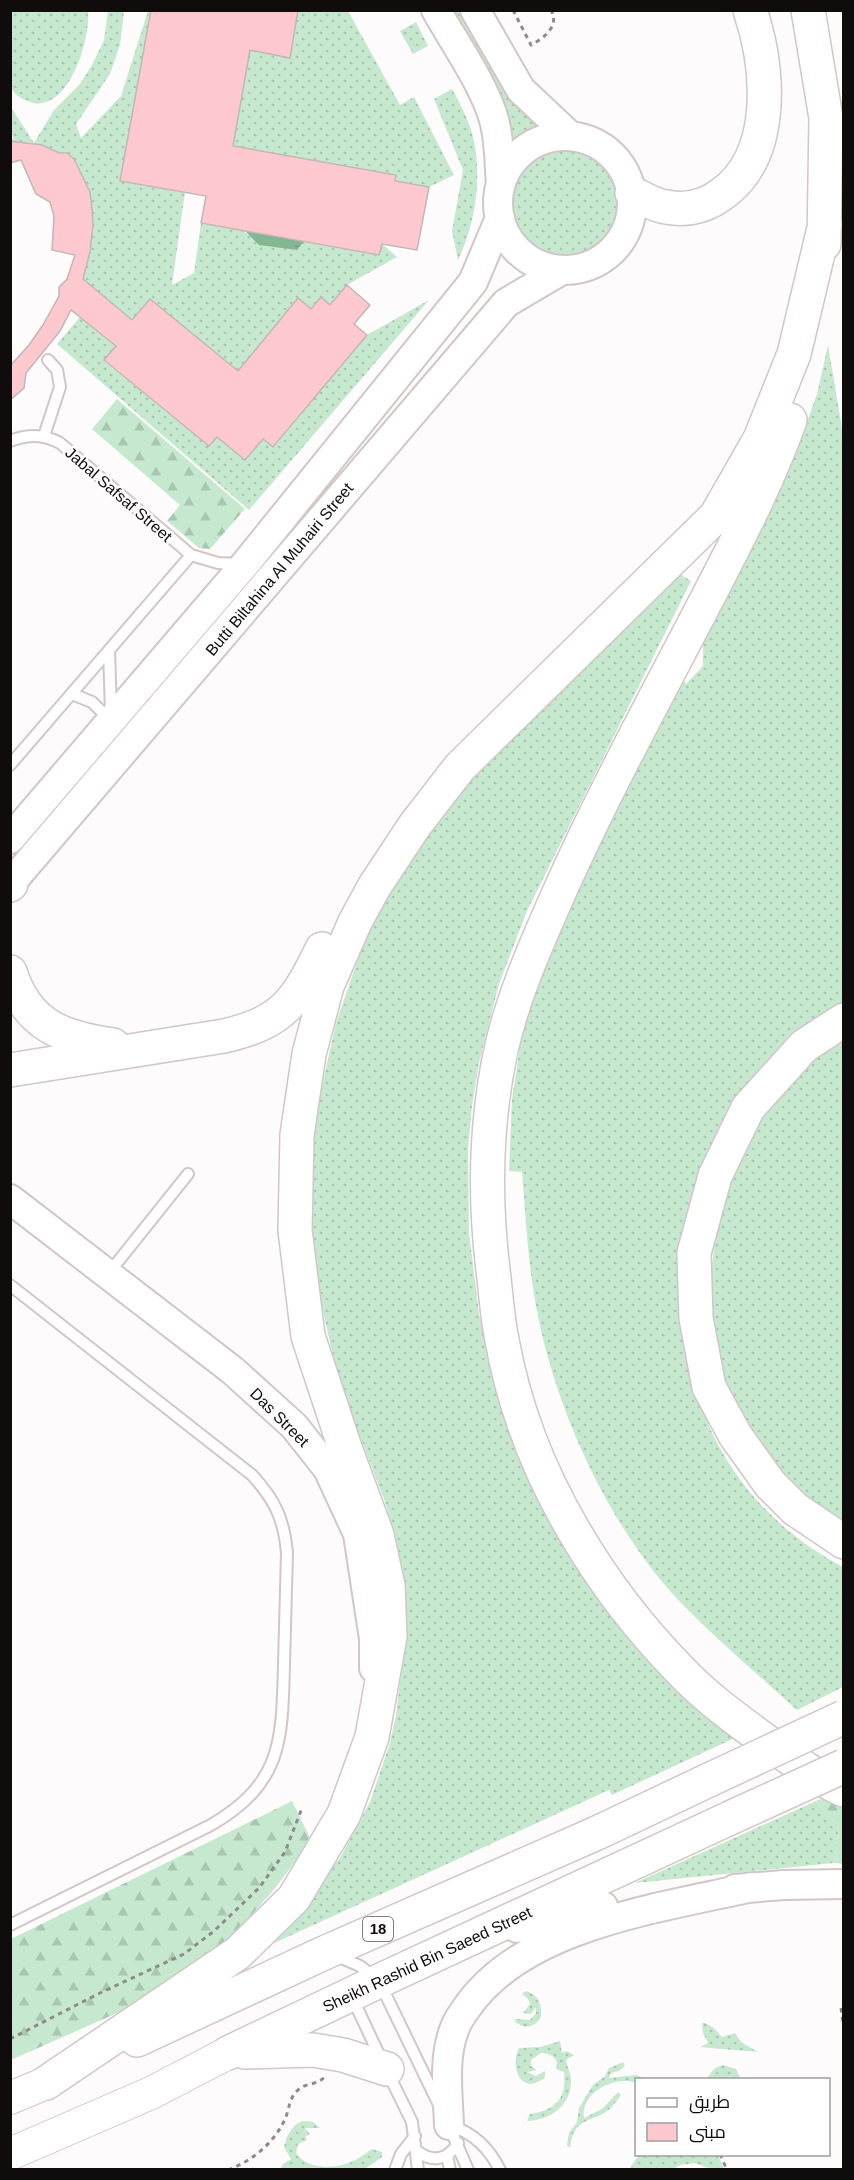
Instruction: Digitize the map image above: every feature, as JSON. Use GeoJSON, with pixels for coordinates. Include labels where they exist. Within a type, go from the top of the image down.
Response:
{"type":"FeatureCollection","features":[{"type":"Feature","properties":{"kind":"highway"},"geometry":{"type":"LineString","coordinates":[[632,193],[664,207],[692,209],[711,202],[730,188],[750,162],[762,131],[765,96],[762,64],[750,10]]}},
{"type":"Feature","properties":{"kind":"highway"},"geometry":{"type":"LineString","coordinates":[[809,10],[832,68],[843,114]]}},
{"type":"Feature","properties":{"kind":"highway"},"geometry":{"type":"LineString","coordinates":[[809,10],[826,118],[825,224],[821,299],[818,326],[809,361],[782,442],[747,521],[574,859],[536,945],[511,1012],[501,1052],[492,1107],[487,1195],[489,1239],[509,1376],[548,1480],[593,1563],[635,1619],[680,1671],[729,1713],[786,1755],[843,1790]]}},
{"type":"Feature","properties":{"kind":"highway"},"geometry":{"type":"LineString","coordinates":[[46,2083],[238,1953],[294,1898],[344,1814],[372,1737],[390,1636],[388,1586],[377,1535],[308,1336],[295,1230],[297,1135],[309,1054],[327,986],[369,896],[415,825],[460,767],[716,516],[760,439],[794,354],[825,224]]}},
{"type":"Feature","properties":{"kind":"highway"},"geometry":{"type":"LineString","coordinates":[[10,1070],[239,1032],[267,1021],[286,1007],[311,975],[350,894],[412,803],[455,752],[489,723],[532,695]]}},
{"type":"Feature","properties":{"kind":"highway"},"geometry":{"type":"LineString","coordinates":[[10,972],[27,1006],[36,1016],[59,1032],[86,1041],[139,1049]]}},
{"type":"Feature","properties":{"kind":"highway"},"geometry":{"type":"LineString","coordinates":[[843,1020],[804,1046],[748,1108],[714,1176],[694,1252],[696,1318],[709,1387],[735,1435],[770,1484],[795,1509],[843,1542]]}},
{"type":"Feature","properties":{"kind":"highway","name":"18"},"geometry":{"type":"LineString","coordinates":[[46,2083],[324,1953],[597,1833],[843,1717]]}},
{"type":"Feature","properties":{"kind":"highway","name":"Sheikh Rashid Bin Saeed Street"},"geometry":{"type":"LineString","coordinates":[[228,2053],[363,1980],[457,1944],[843,1766]]}},
{"type":"Feature","properties":{"kind":"highway"},"geometry":{"type":"LineString","coordinates":[[363,1980],[369,1958],[534,1882],[567,1860],[597,1833]]}},
{"type":"Feature","properties":{"kind":"highway"},"geometry":{"type":"LineString","coordinates":[[228,2053],[314,2050],[343,2055],[387,2069]]}},
{"type":"Feature","properties":{"kind":"main road","name":"Sheikh Rashid Bin Saeed Street"},"geometry":{"type":"LineString","coordinates":[[10,2154],[151,2093],[228,2053]]}},
{"type":"Feature","properties":{"kind":"main road","name":"18"},"geometry":{"type":"LineString","coordinates":[[10,2098],[46,2083]]}},
{"type":"Feature","properties":{"kind":"street"},"geometry":{"type":"LineString","coordinates":[[436,10],[488,101],[495,122],[498,142],[501,184],[498,201],[500,218],[506,234],[516,248],[529,259],[545,267],[562,270],[582,268],[600,260],[615,248],[626,231],[632,213],[632,193],[625,171],[611,153],[592,141],[570,136],[547,138],[526,148],[510,164],[501,184]]}},
{"type":"Feature","properties":{"kind":"street"},"geometry":{"type":"LineString","coordinates":[[475,10],[521,90],[570,136]]}},
{"type":"Feature","properties":{"kind":"street","name":"Butti Biltahina Al Muhairi Street"},"geometry":{"type":"LineString","coordinates":[[10,839],[246,563],[473,282],[500,218]]}},
{"type":"Feature","properties":{"kind":"street","name":"Butti Biltahina Al Muhairi Street"},"geometry":{"type":"LineString","coordinates":[[11,884],[506,303],[562,270]]}},
{"type":"Feature","properties":{"kind":"street","name":"Das Street"},"geometry":{"type":"LineString","coordinates":[[10,1199],[232,1370],[294,1426],[328,1469],[358,1534],[363,1564],[374,1639],[372,1737]]}},
{"type":"Feature","properties":{"kind":"street"},"geometry":{"type":"LineString","coordinates":[[457,1944],[606,1905],[671,1894],[752,1887],[843,1884]]}},
{"type":"Feature","properties":{"kind":"street"},"geometry":{"type":"LineString","coordinates":[[453,2134],[448,2058],[454,2029],[472,1999],[499,1972],[542,1946],[593,1926],[752,1887]]}},
{"type":"Feature","properties":{"kind":"lane"},"geometry":{"type":"LineString","coordinates":[[10,441],[26,436],[44,436],[60,387],[57,370],[48,360]]}},
{"type":"Feature","properties":{"kind":"lane","name":"Jabal Safsaf Street"},"geometry":{"type":"LineString","coordinates":[[44,436],[60,443],[191,555],[218,563],[246,563]]}},
{"type":"Feature","properties":{"kind":"lane"},"geometry":{"type":"LineString","coordinates":[[10,765],[191,555]]}},
{"type":"Feature","properties":{"kind":"lane"},"geometry":{"type":"LineString","coordinates":[[109,650],[111,721]]}},
{"type":"Feature","properties":{"kind":"lane"},"geometry":{"type":"LineString","coordinates":[[72,694],[92,702],[111,721]]}},
{"type":"Feature","properties":{"kind":"lane"},"geometry":{"type":"LineString","coordinates":[[108,1274],[188,1174]]}},
{"type":"Feature","properties":{"kind":"lane"},"geometry":{"type":"LineString","coordinates":[[10,1286],[237,1461],[252,1475],[267,1491],[278,1510],[285,1531],[287,1553],[281,1735],[274,1759],[262,1781],[240,1806],[211,1825],[10,1925]]}},
{"type":"Feature","properties":{"kind":"lane"},"geometry":{"type":"LineString","coordinates":[[324,1953],[343,1958],[363,1980],[453,2134],[468,2169]]}},
{"type":"Feature","properties":{"kind":"lane"},"geometry":{"type":"LineString","coordinates":[[363,1980],[364,2025],[410,2115],[415,2136],[418,2169]]}},
{"type":"Feature","properties":{"kind":"lane"},"geometry":{"type":"LineString","coordinates":[[450,2169],[447,2156],[453,2134],[460,2129],[488,2149],[500,2169]]}},
{"type":"Feature","properties":{"kind":"lane"},"geometry":{"type":"LineString","coordinates":[[395,2169],[401,2154],[415,2136]]}},
{"type":"Feature","properties":{"kind":"lane"},"geometry":{"type":"LineString","coordinates":[[417,2151],[433,2164],[447,2156]]}},
{"type":"Feature","properties":{"kind":"path"},"geometry":{"type":"LineString","coordinates":[[513,10],[531,45],[545,38],[553,26],[554,15],[551,10]]}},
{"type":"Feature","properties":{"kind":"path"},"geometry":{"type":"LineString","coordinates":[[10,2039],[102,1992],[184,1954],[206,1937],[259,1888],[285,1852],[302,1808]]}},
{"type":"Feature","properties":{"kind":"path"},"geometry":{"type":"LineString","coordinates":[[842,2008],[843,2030]]}},
{"type":"Feature","properties":{"kind":"path"},"geometry":{"type":"LineString","coordinates":[[228,2169],[249,2160],[270,2142],[280,2128],[296,2091],[321,2082],[327,2072]]}},
{"type":"Feature","properties":{"kind":"green space"},"geometry":{"type":"Polygon","coordinates":[[[11,10],[88,11],[88,24],[80,57],[64,89],[53,99],[40,103],[25,100],[11,87],[9,58],[11,10]]]}},
{"type":"Feature","properties":{"kind":"green space"},"geometry":{"type":"Polygon","coordinates":[[[108,11],[124,11],[120,45],[110,74],[76,124],[81,138],[121,96],[148,11],[151,11],[121,181],[185,192],[172,285],[194,273],[201,223],[243,231],[254,239],[297,250],[303,242],[379,255],[382,244],[397,257],[347,285],[330,305],[321,297],[311,309],[298,298],[238,371],[150,299],[132,320],[100,293],[85,291],[82,283],[90,252],[93,224],[90,192],[74,159],[68,153],[59,153],[34,143],[54,110],[80,84],[92,65],[104,40],[108,11]]]}},
{"type":"Feature","properties":{"kind":"green space"},"geometry":{"type":"Polygon","coordinates":[[[298,11],[348,11],[400,105],[414,97],[454,175],[429,187],[395,181],[396,175],[233,146],[250,50],[290,58],[298,11]]]}},
{"type":"Feature","properties":{"kind":"green space"},"geometry":{"type":"Polygon","coordinates":[[[463,11],[514,99],[539,128],[511,142],[450,15],[463,11]]]}},
{"type":"Feature","properties":{"kind":"green space"},"geometry":{"type":"Polygon","coordinates":[[[416,22],[428,46],[413,54],[400,31],[416,22]]]}},
{"type":"Feature","properties":{"kind":"green space"},"geometry":{"type":"Polygon","coordinates":[[[452,89],[472,134],[477,171],[473,217],[458,260],[452,231],[463,170],[434,99],[452,89]]]}},
{"type":"Feature","properties":{"kind":"green space"},"geometry":{"type":"Polygon","coordinates":[[[11,107],[34,143],[11,141],[11,137],[14,140],[11,131],[11,107]]]}},
{"type":"Feature","properties":{"kind":"green space"},"geometry":{"type":"Polygon","coordinates":[[[566,144],[599,154],[615,170],[625,203],[615,236],[599,252],[566,262],[533,252],[517,236],[507,203],[517,170],[533,154],[566,144]]]}},
{"type":"Feature","properties":{"kind":"green space"},"geometry":{"type":"Polygon","coordinates":[[[429,300],[249,510],[57,344],[80,317],[116,346],[104,361],[209,446],[217,437],[245,460],[263,439],[274,447],[367,335],[429,300]]]}},
{"type":"Feature","properties":{"kind":"green space"},"geometry":{"type":"Polygon","coordinates":[[[828,345],[844,440],[843,1003],[826,1014],[765,1067],[682,1323],[688,1362],[699,1400],[713,1434],[731,1466],[753,1496],[779,1523],[809,1546],[843,1567],[843,1687],[797,1710],[683,1605],[657,1576],[611,1508],[591,1471],[559,1393],[538,1316],[528,1244],[522,1172],[509,1171],[512,1099],[523,1028],[533,994],[573,894],[683,678],[686,684],[703,666],[703,639],[799,444],[817,394],[828,345]]]}},
{"type":"Feature","properties":{"kind":"green space"},"geometry":{"type":"Polygon","coordinates":[[[117,399],[245,509],[210,549],[199,548],[167,521],[180,505],[92,429],[117,399]]]}},
{"type":"Feature","properties":{"kind":"green space"},"geometry":{"type":"Polygon","coordinates":[[[678,573],[691,581],[527,911],[499,984],[479,1063],[472,1106],[468,1149],[469,1233],[479,1313],[488,1353],[515,1437],[739,1736],[612,1795],[609,1790],[272,1944],[340,1858],[370,1802],[390,1743],[396,1715],[405,1641],[405,1596],[398,1548],[385,1502],[346,1400],[335,1364],[318,1290],[310,1222],[312,1145],[318,1104],[336,1023],[364,942],[382,903],[451,798],[678,573]]]}},
{"type":"Feature","properties":{"kind":"green space"},"geometry":{"type":"Polygon","coordinates":[[[843,1039],[843,1525],[802,1493],[765,1456],[731,1397],[721,1371],[715,1344],[712,1317],[712,1276],[716,1236],[725,1197],[740,1160],[759,1125],[782,1093],[810,1064],[843,1039]]]}},
{"type":"Feature","properties":{"kind":"green space"},"geometry":{"type":"Polygon","coordinates":[[[833,1794],[843,1799],[843,1864],[834,1863],[839,1827],[816,1801],[833,1794]]]}},
{"type":"Feature","properties":{"kind":"green space"},"geometry":{"type":"Polygon","coordinates":[[[292,1801],[311,1840],[276,1887],[224,1946],[124,2010],[11,2060],[11,1939],[292,1801]]]}},
{"type":"Feature","properties":{"kind":"green space"},"geometry":{"type":"Polygon","coordinates":[[[816,1801],[839,1827],[834,1863],[635,1883],[816,1801]]]}},
{"type":"Feature","properties":{"kind":"green space"},"geometry":{"type":"Polygon","coordinates":[[[526,1991],[537,1998],[541,2010],[540,2019],[527,2027],[514,2020],[530,2020],[536,2013],[536,2007],[531,2014],[523,2013],[530,2004],[522,1994],[526,1991]]]}},
{"type":"Feature","properties":{"kind":"green space"},"geometry":{"type":"Polygon","coordinates":[[[702,2023],[714,2028],[722,2037],[735,2033],[741,2042],[758,2052],[700,2047],[708,2043],[703,2033],[702,2023]]]}},
{"type":"Feature","properties":{"kind":"green space"},"geometry":{"type":"Polygon","coordinates":[[[560,2041],[562,2053],[567,2051],[574,2055],[566,2060],[571,2079],[568,2096],[552,2114],[527,2121],[530,2114],[546,2110],[558,2102],[563,2089],[564,2072],[556,2069],[557,2062],[552,2056],[541,2053],[531,2060],[531,2066],[537,2070],[527,2072],[536,2076],[545,2071],[545,2077],[530,2084],[524,2082],[517,2071],[516,2056],[519,2048],[540,2047],[560,2041]]]}},
{"type":"Feature","properties":{"kind":"green space"},"geometry":{"type":"Polygon","coordinates":[[[623,2062],[625,2066],[611,2073],[609,2078],[636,2075],[645,2078],[635,2078],[635,2083],[619,2081],[593,2093],[584,2109],[584,2118],[602,2109],[618,2092],[621,2095],[606,2112],[588,2120],[576,2129],[570,2148],[567,2145],[569,2133],[577,2122],[579,2108],[593,2085],[605,2076],[609,2068],[623,2062]]]}},
{"type":"Feature","properties":{"kind":"green space"},"geometry":{"type":"Polygon","coordinates":[[[723,2065],[736,2069],[740,2078],[707,2078],[715,2068],[723,2065]]]}},
{"type":"Feature","properties":{"kind":"green space"},"geometry":{"type":"Polygon","coordinates":[[[302,2121],[313,2122],[320,2128],[305,2128],[310,2134],[305,2137],[307,2140],[298,2144],[296,2153],[307,2163],[337,2166],[354,2161],[372,2149],[382,2152],[382,2157],[365,2169],[280,2169],[291,2159],[284,2147],[288,2135],[295,2125],[302,2121]]]}},
{"type":"Feature","properties":{"kind":"green space"},"geometry":{"type":"Polygon","coordinates":[[[638,2156],[718,2156],[724,2169],[711,2169],[694,2163],[672,2169],[629,2169],[638,2156]]]}},
{"type":"Feature","properties":{"kind":"water"},"geometry":{"type":"Polygon","coordinates":[[[242,228],[305,240],[297,250],[259,245],[242,228]]]}},
{"type":"Feature","properties":{"kind":"building"},"geometry":{"type":"Polygon","coordinates":[[[151,10],[298,10],[290,58],[250,50],[233,146],[396,175],[395,181],[429,187],[417,250],[382,244],[379,255],[201,223],[206,196],[120,181],[151,10]]]}},
{"type":"Feature","properties":{"kind":"building"},"geometry":{"type":"Polygon","coordinates":[[[10,141],[42,145],[59,153],[67,153],[74,159],[90,192],[92,209],[90,252],[83,279],[132,320],[150,299],[238,371],[298,298],[311,309],[321,297],[330,305],[347,285],[370,305],[354,324],[367,335],[273,447],[263,439],[245,460],[217,437],[209,446],[104,360],[116,346],[71,310],[60,331],[26,373],[24,388],[10,400],[10,366],[43,325],[59,296],[59,287],[67,279],[75,255],[52,250],[54,216],[50,202],[36,194],[21,160],[10,163],[10,141]]]}}]}
